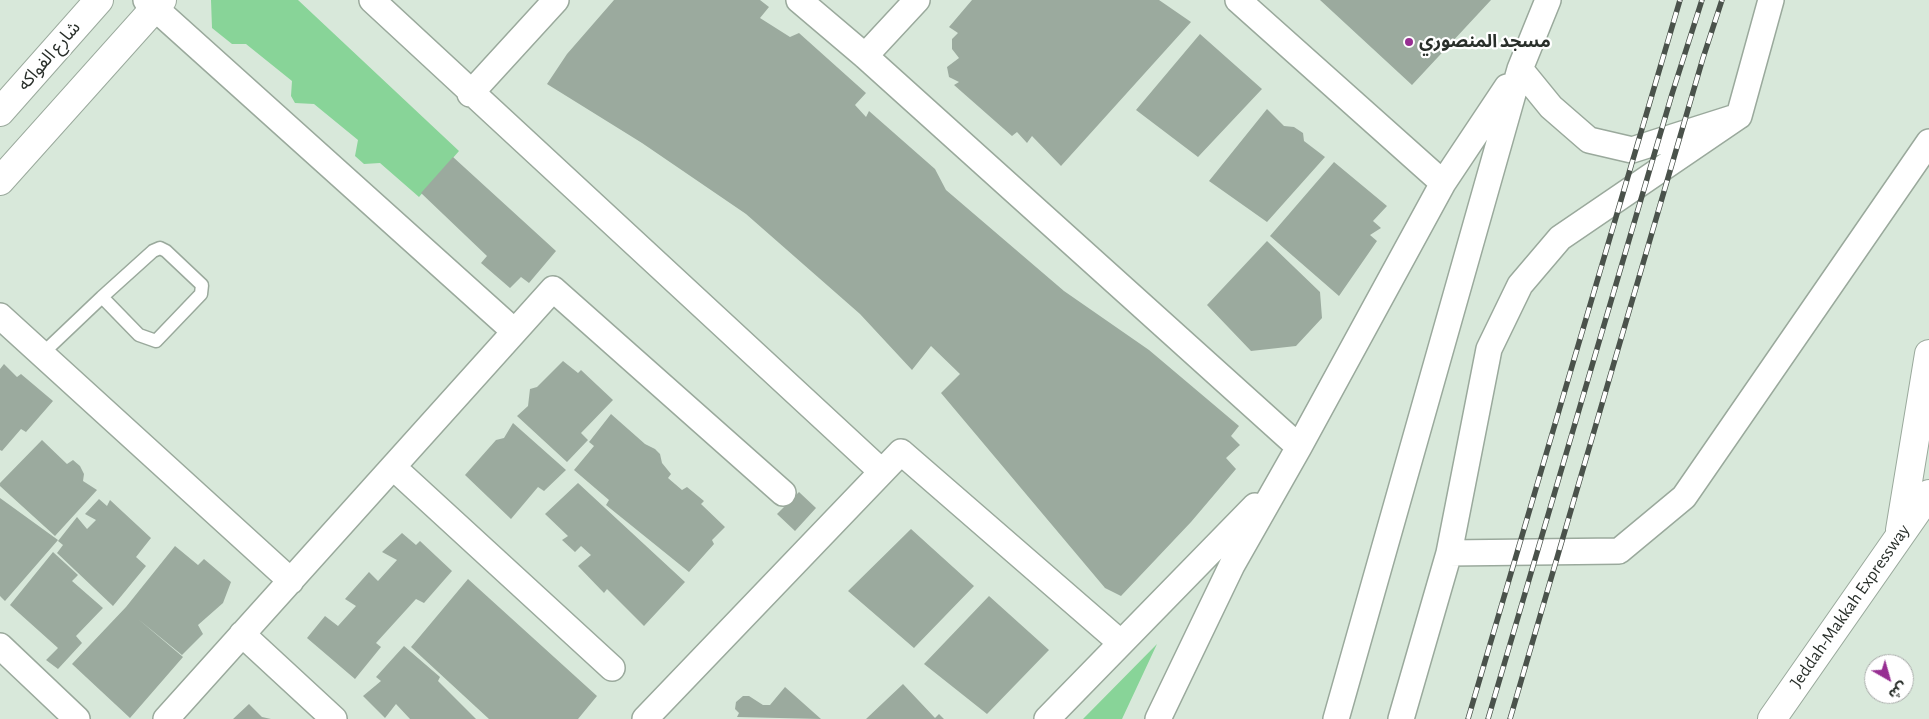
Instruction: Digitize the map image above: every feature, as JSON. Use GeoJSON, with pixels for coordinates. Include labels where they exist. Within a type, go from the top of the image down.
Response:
{"type":"FeatureCollection","features":[{"type":"Feature","properties":{"kind":"main road","name":"شارع الفواكه"},"geometry":{"type":"LineString","coordinates":[[0,112],[99,0]]}},
{"type":"Feature","properties":{"kind":"main road"},"geometry":{"type":"LineString","coordinates":[[0,181],[154,3]]}},
{"type":"Feature","properties":{"kind":"main road"},"geometry":{"type":"LineString","coordinates":[[1899,537],[1929,354]]}},
{"type":"Feature","properties":{"kind":"main road","name":"Jeddah-Makkah Expressway"},"geometry":{"type":"LineString","coordinates":[[1772,719],[1929,494]]}},
{"type":"Feature","properties":{"kind":"street"},"geometry":{"type":"LineString","coordinates":[[372,0],[470,94],[881,471]]}},
{"type":"Feature","properties":{"kind":"street"},"geometry":{"type":"LineString","coordinates":[[470,94],[556,0]]}},
{"type":"Feature","properties":{"kind":"street"},"geometry":{"type":"LineString","coordinates":[[799,0],[865,56],[1299,447]]}},
{"type":"Feature","properties":{"kind":"street"},"geometry":{"type":"LineString","coordinates":[[865,56],[917,0]]}},
{"type":"Feature","properties":{"kind":"street"},"geometry":{"type":"LineString","coordinates":[[1238,0],[1443,184]]}},
{"type":"Feature","properties":{"kind":"street"},"geometry":{"type":"LineString","coordinates":[[1336,719],[1520,69],[1548,0]]}},
{"type":"Feature","properties":{"kind":"street"},"geometry":{"type":"LineString","coordinates":[[1401,719],[1449,553],[1489,349],[1520,285],[1560,238],[1739,116],[1772,0]]}},
{"type":"Feature","properties":{"kind":"street"},"geometry":{"type":"LineString","coordinates":[[154,3],[514,331]]}},
{"type":"Feature","properties":{"kind":"street"},"geometry":{"type":"LineString","coordinates":[[1158,719],[1232,566],[1443,184],[1520,69]]}},
{"type":"Feature","properties":{"kind":"street"},"geometry":{"type":"LineString","coordinates":[[1520,69],[1551,107],[1589,140],[1632,150],[1739,116]]}},
{"type":"Feature","properties":{"kind":"street"},"geometry":{"type":"LineString","coordinates":[[1449,553],[1619,551],[1684,497],[1929,142]]}},
{"type":"Feature","properties":{"kind":"street"},"geometry":{"type":"LineString","coordinates":[[166,719],[553,289],[783,493]]}},
{"type":"Feature","properties":{"kind":"street"},"geometry":{"type":"LineString","coordinates":[[0,316],[291,581]]}},
{"type":"Feature","properties":{"kind":"street"},"geometry":{"type":"LineString","coordinates":[[645,719],[901,452],[1121,643]]}},
{"type":"Feature","properties":{"kind":"street"},"geometry":{"type":"LineString","coordinates":[[392,467],[612,668]]}},
{"type":"Feature","properties":{"kind":"street"},"geometry":{"type":"LineString","coordinates":[[1047,719],[1280,481]]}},
{"type":"Feature","properties":{"kind":"street"},"geometry":{"type":"LineString","coordinates":[[242,634],[334,719]]}},
{"type":"Feature","properties":{"kind":"street"},"geometry":{"type":"LineString","coordinates":[[0,646],[77,719]]}},
{"type":"Feature","properties":{"kind":"lane"},"geometry":{"type":"LineString","coordinates":[[42,354],[102,297],[153,251],[160,248],[202,285],[201,294],[156,341],[139,335],[102,297]]}},
{"type":"Feature","properties":{"kind":"green space"},"geometry":{"type":"Polygon","coordinates":[[[211,0],[298,0],[459,151],[419,197],[380,163],[364,164],[355,156],[358,140],[314,104],[295,103],[291,96],[292,81],[246,44],[232,44],[212,28],[211,0]]]}},
{"type":"Feature","properties":{"kind":"green space"},"geometry":{"type":"Polygon","coordinates":[[[1157,644],[1122,719],[1083,719],[1157,644]]]}},
{"type":"Feature","properties":{"kind":"building"},"geometry":{"type":"Polygon","coordinates":[[[614,0],[760,0],[769,7],[760,18],[790,37],[799,33],[866,93],[855,105],[866,117],[869,111],[935,169],[946,190],[1064,291],[1149,350],[1239,426],[1231,436],[1240,445],[1226,458],[1236,469],[1191,522],[1121,596],[1105,588],[941,393],[960,374],[931,346],[912,370],[860,314],[746,214],[642,143],[547,84],[567,54],[614,0]]]}},
{"type":"Feature","properties":{"kind":"building"},"geometry":{"type":"Polygon","coordinates":[[[972,0],[1159,0],[1191,22],[1061,166],[1032,136],[1027,143],[1017,132],[1012,136],[954,85],[959,82],[949,77],[947,67],[959,58],[952,49],[952,39],[958,33],[949,27],[972,0]]]}},
{"type":"Feature","properties":{"kind":"building","name":"مسجد المنصوري"},"geometry":{"type":"Polygon","coordinates":[[[1320,0],[1491,0],[1412,85],[1320,0]]]}},
{"type":"Feature","properties":{"kind":"building"},"geometry":{"type":"Polygon","coordinates":[[[1200,34],[1262,89],[1198,157],[1136,110],[1200,34]]]}},
{"type":"Feature","properties":{"kind":"building"},"geometry":{"type":"Polygon","coordinates":[[[1267,109],[1284,126],[1294,127],[1303,133],[1304,141],[1325,157],[1267,222],[1209,181],[1267,109]]]}},
{"type":"Feature","properties":{"kind":"building"},"geometry":{"type":"Polygon","coordinates":[[[453,157],[556,251],[529,283],[521,277],[510,288],[481,263],[487,256],[421,193],[453,157]]]}},
{"type":"Feature","properties":{"kind":"building"},"geometry":{"type":"Polygon","coordinates":[[[1334,162],[1387,206],[1373,221],[1381,228],[1370,235],[1377,241],[1339,296],[1270,236],[1334,162]]]}},
{"type":"Feature","properties":{"kind":"building"},"geometry":{"type":"Polygon","coordinates":[[[1267,241],[1320,292],[1322,318],[1296,346],[1251,351],[1207,305],[1267,241]]]}},
{"type":"Feature","properties":{"kind":"building"},"geometry":{"type":"Polygon","coordinates":[[[563,361],[578,373],[581,370],[613,400],[581,433],[588,440],[567,462],[517,416],[528,406],[530,389],[537,387],[563,361]]]}},
{"type":"Feature","properties":{"kind":"building"},"geometry":{"type":"Polygon","coordinates":[[[4,364],[17,377],[21,374],[53,401],[26,432],[21,429],[2,451],[0,450],[0,369],[4,364]]]}},
{"type":"Feature","properties":{"kind":"building"},"geometry":{"type":"Polygon","coordinates":[[[611,414],[645,444],[655,449],[660,454],[662,463],[671,474],[668,478],[682,490],[687,487],[704,501],[701,504],[725,527],[712,540],[714,544],[689,572],[606,505],[609,500],[574,470],[594,446],[589,442],[611,414]]]}},
{"type":"Feature","properties":{"kind":"building"},"geometry":{"type":"Polygon","coordinates":[[[513,423],[566,470],[544,491],[538,487],[511,519],[465,475],[496,440],[504,438],[513,423]]]}},
{"type":"Feature","properties":{"kind":"building"},"geometry":{"type":"Polygon","coordinates":[[[42,440],[67,464],[73,460],[80,466],[84,474],[83,481],[97,490],[55,536],[0,486],[0,483],[42,440]]]}},
{"type":"Feature","properties":{"kind":"building"},"geometry":{"type":"Polygon","coordinates":[[[578,483],[685,582],[644,626],[607,589],[604,593],[578,566],[591,555],[581,546],[575,552],[562,540],[568,536],[545,514],[578,483]]]}},
{"type":"Feature","properties":{"kind":"building"},"geometry":{"type":"Polygon","coordinates":[[[799,492],[816,508],[795,531],[777,514],[799,492]]]}},
{"type":"Feature","properties":{"kind":"building"},"geometry":{"type":"Polygon","coordinates":[[[0,498],[58,540],[5,601],[0,596],[0,498]]]}},
{"type":"Feature","properties":{"kind":"building"},"geometry":{"type":"Polygon","coordinates":[[[99,499],[107,506],[110,500],[151,538],[136,557],[146,566],[113,606],[57,553],[63,545],[58,541],[77,517],[87,529],[96,520],[85,514],[99,499]]]}},
{"type":"Feature","properties":{"kind":"building"},"geometry":{"type":"Polygon","coordinates":[[[911,529],[974,586],[914,648],[848,591],[911,529]]]}},
{"type":"Feature","properties":{"kind":"building"},"geometry":{"type":"Polygon","coordinates":[[[402,533],[416,545],[420,541],[452,571],[424,603],[416,599],[376,643],[381,647],[355,679],[307,638],[325,616],[338,626],[356,606],[345,599],[369,572],[378,581],[397,560],[382,552],[402,533]]]}},
{"type":"Feature","properties":{"kind":"building"},"geometry":{"type":"Polygon","coordinates":[[[175,546],[198,565],[204,559],[231,582],[223,603],[198,625],[203,634],[182,655],[138,619],[183,657],[130,718],[72,664],[126,607],[175,546]]]}},
{"type":"Feature","properties":{"kind":"building"},"geometry":{"type":"Polygon","coordinates":[[[53,552],[78,575],[72,581],[103,608],[76,636],[82,643],[58,669],[46,660],[58,648],[10,605],[53,552]]]}},
{"type":"Feature","properties":{"kind":"building"},"geometry":{"type":"Polygon","coordinates":[[[468,579],[597,696],[578,719],[489,719],[411,647],[468,579]]]}},
{"type":"Feature","properties":{"kind":"building"},"geometry":{"type":"Polygon","coordinates":[[[989,596],[1049,650],[987,714],[924,664],[989,596]]]}},
{"type":"Feature","properties":{"kind":"building"},"geometry":{"type":"Polygon","coordinates":[[[404,646],[440,677],[438,681],[476,719],[410,719],[396,704],[385,718],[363,696],[381,681],[376,677],[404,646]]]}},
{"type":"Feature","properties":{"kind":"building"},"geometry":{"type":"Polygon","coordinates":[[[903,684],[935,718],[939,714],[944,719],[866,719],[903,684]]]}},
{"type":"Feature","properties":{"kind":"building"},"geometry":{"type":"Polygon","coordinates":[[[785,687],[821,719],[737,717],[739,713],[735,709],[736,702],[743,696],[749,696],[763,705],[770,705],[785,687]]]}},
{"type":"Feature","properties":{"kind":"building"},"geometry":{"type":"Polygon","coordinates":[[[249,704],[262,717],[271,719],[233,719],[249,704]]]}},
{"type":"Feature","properties":{"kind":"railway"},"geometry":{"type":"LineString","coordinates":[[1468,719],[1680,0]]}},
{"type":"Feature","properties":{"kind":"railway"},"geometry":{"type":"LineString","coordinates":[[1488,719],[1672,94],[1702,0]]}},
{"type":"Feature","properties":{"kind":"railway"},"geometry":{"type":"LineString","coordinates":[[1510,719],[1703,58],[1722,0]]}},
{"type":"Feature","properties":{"kind":"place","name":"مسجد المنصوري"},"geometry":{"type":"Point","coordinates":[1409,42]}}]}
